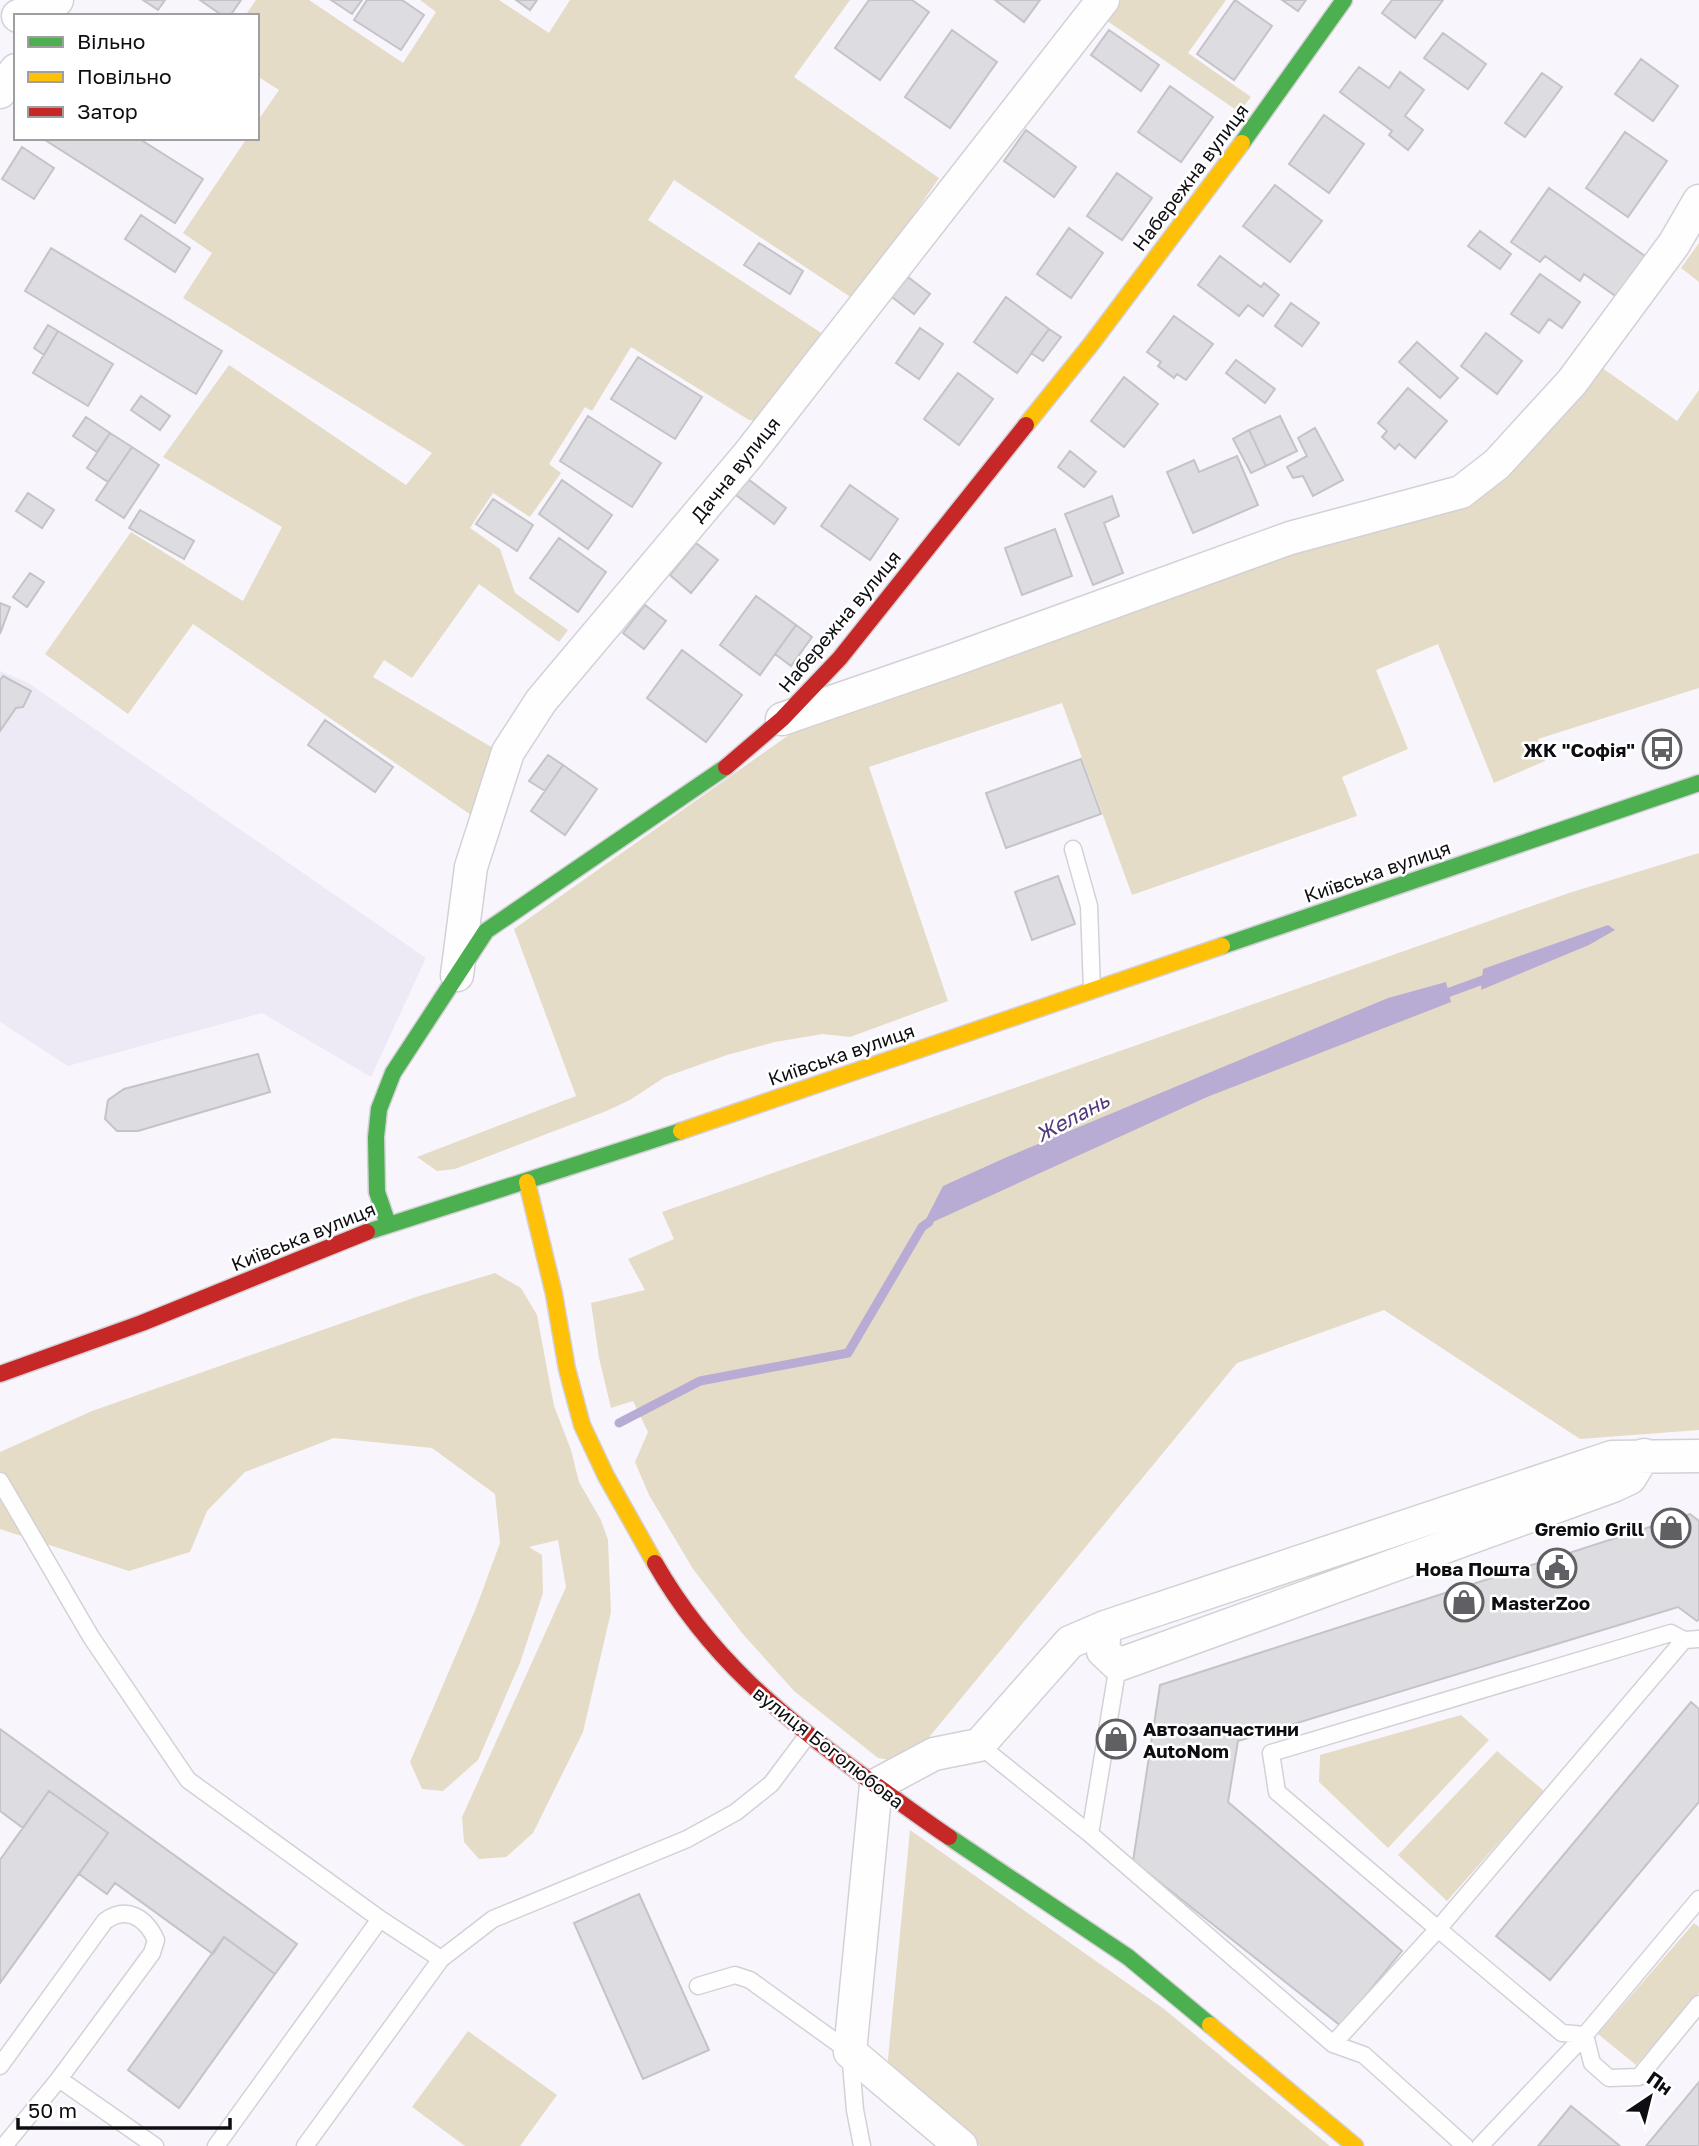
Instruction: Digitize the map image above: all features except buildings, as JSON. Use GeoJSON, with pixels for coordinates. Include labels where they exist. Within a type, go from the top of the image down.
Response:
{"type":"FeatureCollection","features":[{"type":"Feature","properties":{"kind":"street"},"geometry":{"type":"LineString","coordinates":[[22,14],[57,0]]}},
{"type":"Feature","properties":{"kind":"street","name":"Дачна вулиця"},"geometry":{"type":"LineString","coordinates":[[456,979],[471,866],[508,752],[541,701],[748,455],[1103,0]]}},
{"type":"Feature","properties":{"kind":"street","name":"Набережна вулиця"},"geometry":{"type":"LineString","coordinates":[[388,1224],[377,1192],[376,1137],[379,1109],[393,1073],[486,932],[622,836],[716,775],[782,719],[840,658],[1091,344],[1256,124],[1344,0]]}},
{"type":"Feature","properties":{"kind":"street"},"geometry":{"type":"LineString","coordinates":[[0,92],[14,73]]}},
{"type":"Feature","properties":{"kind":"street"},"geometry":{"type":"LineString","coordinates":[[782,719],[1290,538],[1461,492],[1497,464],[1572,382],[1674,244],[1699,201]]}},
{"type":"Feature","properties":{"kind":"street","name":"Київська вулиця"},"geometry":{"type":"LineString","coordinates":[[0,1374],[142,1323],[388,1224],[527,1182],[1699,783]]}},
{"type":"Feature","properties":{"kind":"street","name":"вулиця Боголюбова"},"geometry":{"type":"LineString","coordinates":[[527,1182],[554,1294],[567,1369],[582,1425],[606,1476],[672,1592],[747,1683],[807,1735],[938,1830],[1128,1957],[1355,2146]]}},
{"type":"Feature","properties":{"kind":"street"},"geometry":{"type":"LineString","coordinates":[[1105,1627],[1103,1651],[1118,1665],[1613,1486],[1630,1478],[1644,1455]]}},
{"type":"Feature","properties":{"kind":"street"},"geometry":{"type":"LineString","coordinates":[[961,2146],[850,2052],[876,1785],[934,1754],[979,1745],[1070,1642],[1105,1627],[1612,1457],[1699,1456]]}},
{"type":"Feature","properties":{"kind":"lane"},"geometry":{"type":"LineString","coordinates":[[1073,849],[1089,906],[1093,990]]}},
{"type":"Feature","properties":{"kind":"lane"},"geometry":{"type":"LineString","coordinates":[[0,1481],[90,1637],[188,1780],[380,1919],[441,1959]]}},
{"type":"Feature","properties":{"kind":"lane"},"geometry":{"type":"LineString","coordinates":[[1333,2045],[1438,1929],[1691,1639],[1671,1633],[1270,1753],[1277,1793],[1438,1929],[1562,2033],[1585,2035]]}},
{"type":"Feature","properties":{"kind":"lane"},"geometry":{"type":"LineString","coordinates":[[1090,1834],[1118,1665]]}},
{"type":"Feature","properties":{"kind":"lane"},"geometry":{"type":"LineString","coordinates":[[305,2146],[441,1959],[493,1919],[687,1839],[736,1812],[771,1784],[807,1735]]}},
{"type":"Feature","properties":{"kind":"lane"},"geometry":{"type":"LineString","coordinates":[[979,1745],[1090,1834],[1333,2045],[1364,2055],[1465,2146]]}},
{"type":"Feature","properties":{"kind":"lane"},"geometry":{"type":"LineString","coordinates":[[1480,2146],[1585,2035],[1699,1899]]}},
{"type":"Feature","properties":{"kind":"lane"},"geometry":{"type":"LineString","coordinates":[[0,2066],[106,1921],[117,1912],[130,1913],[150,1927],[156,1941],[152,1953],[59,2079],[4,2146]]}},
{"type":"Feature","properties":{"kind":"lane"},"geometry":{"type":"LineString","coordinates":[[216,2146],[380,1919]]}},
{"type":"Feature","properties":{"kind":"lane"},"geometry":{"type":"LineString","coordinates":[[698,1986],[735,1975],[750,1980],[850,2052],[855,2110],[862,2146]]}},
{"type":"Feature","properties":{"kind":"lane"},"geometry":{"type":"LineString","coordinates":[[1585,2035],[1592,2063],[1609,2078],[1639,2077],[1699,2004]]}},
{"type":"Feature","properties":{"kind":"lane"},"geometry":{"type":"LineString","coordinates":[[59,2079],[155,2146]]}},
{"type":"Feature","properties":{"kind":"shaded area"},"geometry":{"type":"Polygon","coordinates":[[[256,0],[309,0],[403,63],[436,12],[420,0],[499,0],[549,33],[570,0],[850,0],[794,77],[939,178],[855,300],[674,180],[648,220],[826,336],[759,421],[749,420],[631,347],[592,411],[585,407],[549,464],[561,473],[530,517],[493,493],[470,528],[500,549],[515,593],[568,630],[559,642],[479,584],[412,678],[384,660],[373,677],[493,748],[471,815],[193,624],[128,714],[45,654],[131,532],[243,601],[282,527],[163,457],[229,365],[406,485],[432,453],[183,298],[212,253],[183,233],[246,140],[259,140],[259,119],[279,90],[259,77],[259,14],[246,14],[256,0]]]}},
{"type":"Feature","properties":{"kind":"shaded area"},"geometry":{"type":"Polygon","coordinates":[[[1117,0],[1226,0],[1188,53],[1251,97],[1239,112],[1103,18],[1117,0]]]}},
{"type":"Feature","properties":{"kind":"shaded area"},"geometry":{"type":"Polygon","coordinates":[[[1699,243],[1699,282],[1681,268],[1699,243]]]}},
{"type":"Feature","properties":{"kind":"shaded area"},"geometry":{"type":"Polygon","coordinates":[[[1601,367],[1677,421],[1699,390],[1699,688],[1538,739],[1545,761],[1494,783],[1438,644],[1376,670],[1408,749],[1342,777],[1357,816],[1132,895],[1062,703],[869,767],[948,1001],[850,1037],[823,1034],[775,1042],[727,1055],[665,1077],[630,1100],[604,1112],[455,1169],[437,1171],[417,1157],[576,1096],[514,929],[793,732],[879,704],[1294,552],[1456,506],[1601,367]]]}},
{"type":"Feature","properties":{"kind":"shaded area"},"geometry":{"type":"Polygon","coordinates":[[[0,671],[27,682],[426,958],[371,1077],[262,1013],[68,1066],[0,1022],[0,671]]]}},
{"type":"Feature","properties":{"kind":"shaded area"},"geometry":{"type":"Polygon","coordinates":[[[1699,853],[1699,1430],[1580,1439],[1384,1310],[1237,1363],[921,1747],[898,1761],[878,1758],[794,1691],[742,1633],[693,1569],[649,1495],[635,1462],[648,1432],[633,1401],[611,1408],[599,1358],[591,1303],[645,1290],[628,1259],[674,1239],[662,1212],[1569,893],[1699,853]]]}},
{"type":"Feature","properties":{"kind":"shaded area"},"geometry":{"type":"Polygon","coordinates":[[[1608,925],[1615,930],[1589,945],[1481,990],[1483,969],[1608,925]]]}},
{"type":"Feature","properties":{"kind":"shaded area"},"geometry":{"type":"Polygon","coordinates":[[[1446,982],[1451,1002],[1207,1097],[922,1227],[943,1186],[1388,998],[1446,982]]]}},
{"type":"Feature","properties":{"kind":"shaded area"},"geometry":{"type":"Polygon","coordinates":[[[495,1273],[521,1288],[537,1315],[554,1406],[571,1450],[579,1482],[601,1520],[608,1540],[611,1612],[583,1732],[533,1833],[506,1857],[479,1859],[464,1842],[462,1817],[566,1587],[558,1540],[529,1547],[542,1555],[543,1593],[520,1663],[478,1760],[443,1791],[422,1789],[410,1762],[476,1608],[500,1543],[495,1494],[432,1448],[334,1438],[245,1472],[207,1511],[190,1552],[129,1571],[0,1529],[0,1452],[92,1411],[419,1296],[495,1273]]]}},
{"type":"Feature","properties":{"kind":"shaded area"},"geometry":{"type":"Polygon","coordinates":[[[1461,1715],[1489,1740],[1388,1848],[1319,1782],[1320,1755],[1461,1715]]]}},
{"type":"Feature","properties":{"kind":"shaded area"},"geometry":{"type":"Polygon","coordinates":[[[1497,1751],[1544,1791],[1447,1901],[1398,1855],[1497,1751]]]}},
{"type":"Feature","properties":{"kind":"shaded area"},"geometry":{"type":"Polygon","coordinates":[[[910,1830],[1164,2009],[1330,2146],[980,2146],[887,2069],[910,1830]]]}},
{"type":"Feature","properties":{"kind":"shaded area"},"geometry":{"type":"Polygon","coordinates":[[[1694,1923],[1699,1927],[1699,1993],[1636,2065],[1598,2034],[1694,1923]]]}},
{"type":"Feature","properties":{"kind":"shaded area"},"geometry":{"type":"Polygon","coordinates":[[[468,2031],[557,2095],[520,2146],[465,2146],[412,2107],[468,2031]]]}},
{"type":"Feature","properties":{"kind":"waterway","name":"Желань"},"geometry":{"type":"LineString","coordinates":[[1439,996],[1491,977]]}},
{"type":"Feature","properties":{"kind":"waterway","name":"Желань"},"geometry":{"type":"LineString","coordinates":[[619,1423],[700,1381],[848,1353],[922,1227],[929,1222]]}},
{"type":"Feature","properties":{"kind":"traffic: fast"},"geometry":{"type":"LineString","coordinates":[[1242,143],[1344,0]]}},
{"type":"Feature","properties":{"kind":"traffic: fast"},"geometry":{"type":"LineString","coordinates":[[388,1224],[377,1192],[376,1137],[379,1109],[393,1073],[486,931],[726,767]]}},
{"type":"Feature","properties":{"kind":"traffic: fast"},"geometry":{"type":"LineString","coordinates":[[1222,946],[1699,783]]}},
{"type":"Feature","properties":{"kind":"traffic: fast"},"geometry":{"type":"LineString","coordinates":[[367,1232],[681,1131]]}},
{"type":"Feature","properties":{"kind":"traffic: fast"},"geometry":{"type":"LineString","coordinates":[[949,1837],[1128,1957],[1210,2025]]}},
{"type":"Feature","properties":{"kind":"traffic: slow"},"geometry":{"type":"LineString","coordinates":[[1026,425],[1092,343],[1242,143]]}},
{"type":"Feature","properties":{"kind":"traffic: slow"},"geometry":{"type":"LineString","coordinates":[[681,1131],[1222,946]]}},
{"type":"Feature","properties":{"kind":"traffic: slow"},"geometry":{"type":"LineString","coordinates":[[527,1182],[554,1294],[567,1369],[582,1425],[606,1476],[655,1563]]}},
{"type":"Feature","properties":{"kind":"traffic: slow"},"geometry":{"type":"LineString","coordinates":[[1210,2025],[1355,2146]]}},
{"type":"Feature","properties":{"kind":"traffic: jam"},"geometry":{"type":"LineString","coordinates":[[726,767],[782,719],[840,658],[1026,425]]}},
{"type":"Feature","properties":{"kind":"traffic: jam"},"geometry":{"type":"LineString","coordinates":[[0,1374],[142,1323],[367,1232]]}},
{"type":"Feature","properties":{"kind":"traffic: jam"},"geometry":{"type":"LineString","coordinates":[[655,1563],[698,1627],[748,1682],[835,1755],[949,1837]]}},
{"type":"Feature","properties":{"kind":"place","name":"ЖК \"Софія\""},"geometry":{"type":"Point","coordinates":[1662,749]}},
{"type":"Feature","properties":{"kind":"place","name":"Gremio Grill"},"geometry":{"type":"Point","coordinates":[1671,1528]}},
{"type":"Feature","properties":{"kind":"place","name":"Нова Пошта"},"geometry":{"type":"Point","coordinates":[1557,1568]}},
{"type":"Feature","properties":{"kind":"place","name":"MasterZoo"},"geometry":{"type":"Point","coordinates":[1464,1602]}},
{"type":"Feature","properties":{"kind":"place","name":"Автозапчастини AutoNom"},"geometry":{"type":"Point","coordinates":[1116,1739]}}]}
